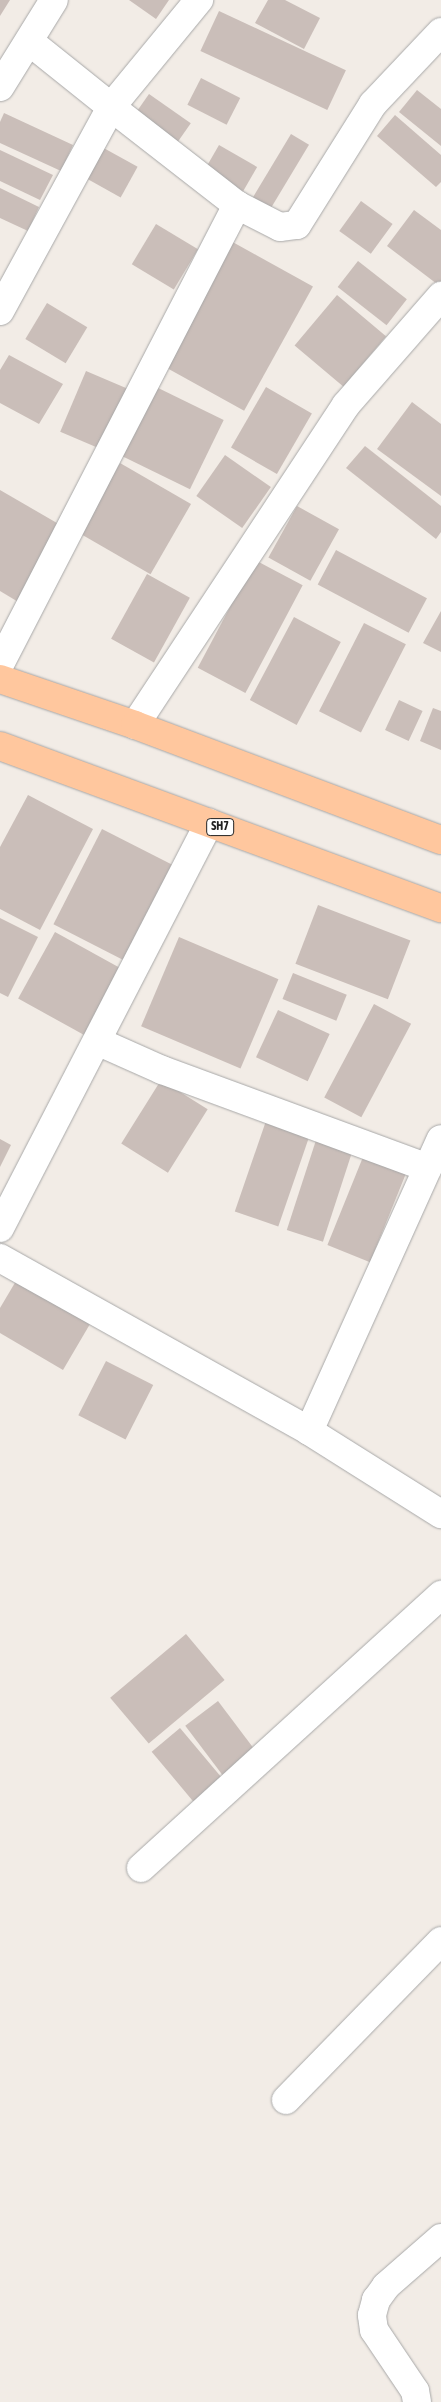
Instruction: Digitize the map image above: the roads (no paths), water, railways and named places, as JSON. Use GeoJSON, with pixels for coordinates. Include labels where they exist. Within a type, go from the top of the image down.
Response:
{"type":"FeatureCollection","features":[{"type":"Feature","properties":{"kind":"main road"},"geometry":{"type":"LineString","coordinates":[[0,679],[135,725],[441,840]]}},
{"type":"Feature","properties":{"kind":"main road","name":"SH7"},"geometry":{"type":"LineString","coordinates":[[0,746],[441,908]]}},
{"type":"Feature","properties":{"kind":"street"},"geometry":{"type":"LineString","coordinates":[[0,88],[30,42],[54,0]]}},
{"type":"Feature","properties":{"kind":"street"},"geometry":{"type":"LineString","coordinates":[[0,311],[111,107],[199,0]]}},
{"type":"Feature","properties":{"kind":"street"},"geometry":{"type":"LineString","coordinates":[[30,42],[237,205],[280,227],[297,225],[373,104],[441,32]]}},
{"type":"Feature","properties":{"kind":"street"},"geometry":{"type":"LineString","coordinates":[[0,664],[237,205]]}},
{"type":"Feature","properties":{"kind":"street"},"geometry":{"type":"LineString","coordinates":[[135,725],[346,405],[441,296]]}},
{"type":"Feature","properties":{"kind":"street"},"geometry":{"type":"LineString","coordinates":[[0,1228],[99,1042],[209,823]]}},
{"type":"Feature","properties":{"kind":"street"},"geometry":{"type":"LineString","coordinates":[[99,1042],[162,1070],[428,1168]]}},
{"type":"Feature","properties":{"kind":"street"},"geometry":{"type":"LineString","coordinates":[[309,1431],[441,1139]]}},
{"type":"Feature","properties":{"kind":"street"},"geometry":{"type":"LineString","coordinates":[[0,1258],[309,1431],[441,1514]]}},
{"type":"Feature","properties":{"kind":"street"},"geometry":{"type":"LineString","coordinates":[[141,1868],[441,1595]]}},
{"type":"Feature","properties":{"kind":"street"},"geometry":{"type":"LineString","coordinates":[[286,2100],[441,1941]]}},
{"type":"Feature","properties":{"kind":"street"},"geometry":{"type":"LineString","coordinates":[[417,2402],[415,2391],[374,2330],[372,2315],[376,2300],[386,2286],[441,2238]]}}]}
